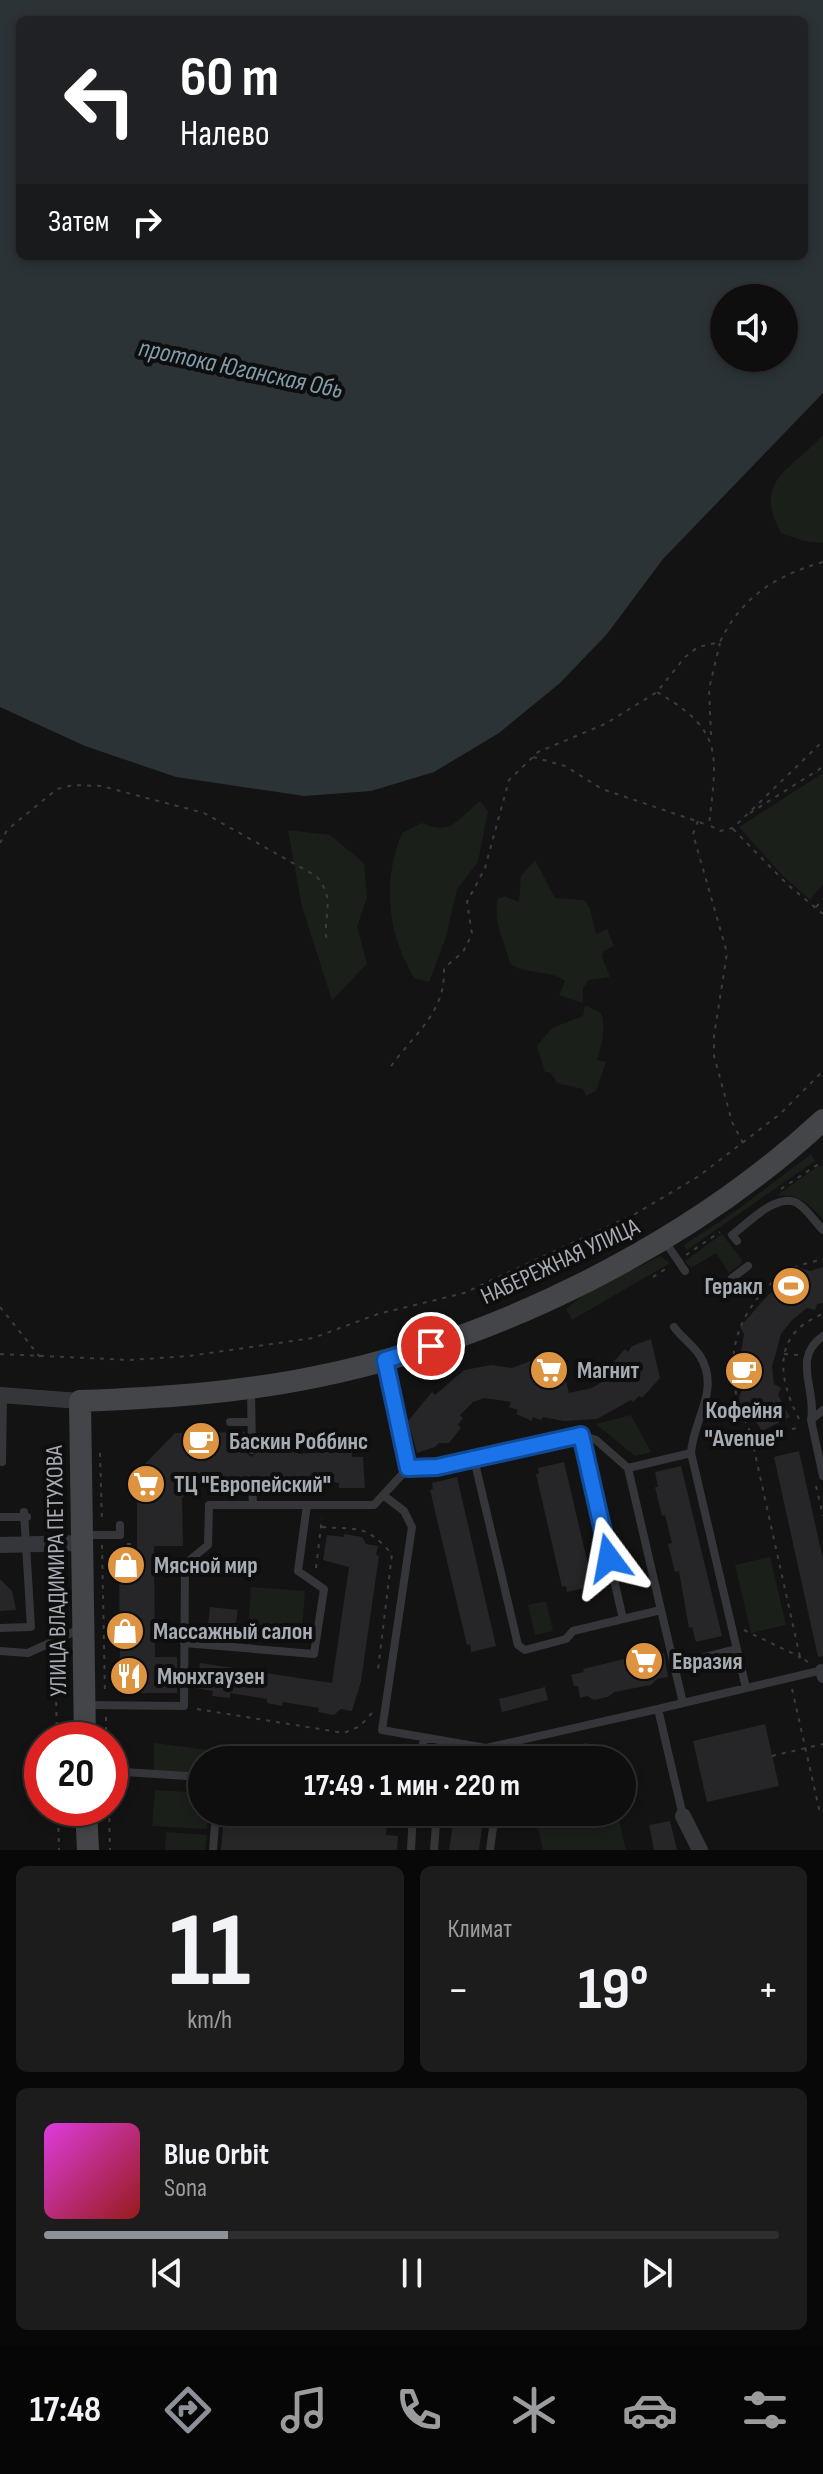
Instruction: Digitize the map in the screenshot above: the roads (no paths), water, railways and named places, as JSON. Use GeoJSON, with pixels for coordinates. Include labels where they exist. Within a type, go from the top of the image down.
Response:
{"type":"FeatureCollection","features":[{"type":"Feature","properties":{"kind":"main road","name":"НАБЕРЕЖНАЯ УЛИЦА"},"geometry":{"type":"LineString","coordinates":[[80,1401],[251,1387],[317,1377],[385,1360],[490,1323],[664,1240],[749,1184],[821,1124]]}},
{"type":"Feature","properties":{"kind":"main road","name":"УЛИЦА ВЛАДИМИРА ПЕТУХОВА"},"geometry":{"type":"LineString","coordinates":[[80,1401],[87,1537],[82,1628],[95,1706],[90,1722]]}},
{"type":"Feature","properties":{"kind":"main road"},"geometry":{"type":"LineString","coordinates":[[87,1826],[88,1850]]}},
{"type":"Feature","properties":{"kind":"street","name":"НАБЕРЕЖНАЯ УЛИЦА"},"geometry":{"type":"LineString","coordinates":[[2,1395],[80,1401]]}},
{"type":"Feature","properties":{"kind":"street"},"geometry":{"type":"LineString","coordinates":[[0,1545],[53,1544],[87,1537]]}},
{"type":"Feature","properties":{"kind":"street"},"geometry":{"type":"LineString","coordinates":[[683,1816],[700,1850]]}},
{"type":"Feature","properties":{"kind":"lane"},"geometry":{"type":"LineString","coordinates":[[737,1241],[732,1235],[774,1205],[785,1201],[796,1202],[823,1230]]}},
{"type":"Feature","properties":{"kind":"lane"},"geometry":{"type":"LineString","coordinates":[[664,1240],[685,1271]]}},
{"type":"Feature","properties":{"kind":"lane"},"geometry":{"type":"LineString","coordinates":[[732,1278],[748,1266]]}},
{"type":"Feature","properties":{"kind":"lane"},"geometry":{"type":"LineString","coordinates":[[674,1327],[699,1355],[707,1371],[709,1391],[705,1409],[692,1435],[691,1453],[746,1688]]}},
{"type":"Feature","properties":{"kind":"lane"},"geometry":{"type":"LineString","coordinates":[[823,1336],[811,1346],[805,1362],[813,1394],[811,1420],[823,1476]]}},
{"type":"Feature","properties":{"kind":"lane"},"geometry":{"type":"LineString","coordinates":[[385,1360],[408,1468]]}},
{"type":"Feature","properties":{"kind":"lane"},"geometry":{"type":"LineString","coordinates":[[251,1387],[252,1450]]}},
{"type":"Feature","properties":{"kind":"lane"},"geometry":{"type":"LineString","coordinates":[[2,1395],[2,1462]]}},
{"type":"Feature","properties":{"kind":"lane"},"geometry":{"type":"LineString","coordinates":[[811,1420],[823,1410]]}},
{"type":"Feature","properties":{"kind":"lane"},"geometry":{"type":"LineString","coordinates":[[230,1422],[251,1422]]}},
{"type":"Feature","properties":{"kind":"lane"},"geometry":{"type":"LineString","coordinates":[[581,1435],[623,1619]]}},
{"type":"Feature","properties":{"kind":"lane"},"geometry":{"type":"LineString","coordinates":[[95,1706],[184,1706],[185,1564],[208,1545],[209,1505],[374,1505],[408,1468],[437,1467],[581,1435],[596,1440],[628,1468],[683,1703]]}},
{"type":"Feature","properties":{"kind":"lane"},"geometry":{"type":"LineString","coordinates":[[628,1468],[691,1453]]}},
{"type":"Feature","properties":{"kind":"lane"},"geometry":{"type":"LineString","coordinates":[[474,1459],[518,1645],[525,1650],[566,1639],[573,1631],[661,1610]]}},
{"type":"Feature","properties":{"kind":"lane"},"geometry":{"type":"LineString","coordinates":[[252,1483],[253,1505]]}},
{"type":"Feature","properties":{"kind":"lane"},"geometry":{"type":"LineString","coordinates":[[383,1495],[404,1511],[412,1527],[382,1730],[474,1746]]}},
{"type":"Feature","properties":{"kind":"lane"},"geometry":{"type":"LineString","coordinates":[[184,1643],[314,1654],[324,1589],[298,1571],[307,1505]]}},
{"type":"Feature","properties":{"kind":"lane"},"geometry":{"type":"LineString","coordinates":[[0,1517],[26,1514],[31,1627],[0,1628]]}},
{"type":"Feature","properties":{"kind":"lane"},"geometry":{"type":"LineString","coordinates":[[87,1537],[120,1535],[120,1525]]}},
{"type":"Feature","properties":{"kind":"lane"},"geometry":{"type":"LineString","coordinates":[[0,1651],[28,1655],[82,1628]]}},
{"type":"Feature","properties":{"kind":"lane"},"geometry":{"type":"LineString","coordinates":[[674,1665],[737,1649]]}},
{"type":"Feature","properties":{"kind":"lane"},"geometry":{"type":"LineString","coordinates":[[495,1746],[822,1672]]}},
{"type":"Feature","properties":{"kind":"lane"},"geometry":{"type":"LineString","coordinates":[[658,1709],[683,1816]]}},
{"type":"Feature","properties":{"kind":"lane"},"geometry":{"type":"LineString","coordinates":[[422,1746],[425,1738]]}},
{"type":"Feature","properties":{"kind":"lane"},"geometry":{"type":"LineString","coordinates":[[443,1746],[444,1741]]}},
{"type":"Feature","properties":{"kind":"lane"},"geometry":{"type":"LineString","coordinates":[[128,1772],[188,1776]]}},
{"type":"Feature","properties":{"kind":"lane"},"geometry":{"type":"LineString","coordinates":[[213,1850],[215,1826]]}},
{"type":"Feature","properties":{"kind":"lane"},"geometry":{"type":"LineString","coordinates":[[411,1850],[412,1826]]}},
{"type":"Feature","properties":{"kind":"lane"},"geometry":{"type":"LineString","coordinates":[[434,1850],[436,1826]]}},
{"type":"Feature","properties":{"kind":"lane"},"geometry":{"type":"LineString","coordinates":[[490,1850],[493,1826]]}},
{"type":"Feature","properties":{"kind":"water","name":"протока Юганская Обь"},"geometry":{"type":"Polygon","coordinates":[[[0,0],[823,0],[823,393],[663,559],[607,634],[560,683],[499,733],[434,772],[371,791],[304,796],[176,777],[85,746],[0,707],[0,0]]]}},
{"type":"Feature","properties":{"kind":"place","name":"Геракл"},"geometry":{"type":"Point","coordinates":[791,1286]}},
{"type":"Feature","properties":{"kind":"place","name":"Магнит"},"geometry":{"type":"Point","coordinates":[549,1370]}},
{"type":"Feature","properties":{"kind":"place","name":"Кофейня \"Avenue\""},"geometry":{"type":"Point","coordinates":[744,1371]}},
{"type":"Feature","properties":{"kind":"place","name":"Баскин Роббинс"},"geometry":{"type":"Point","coordinates":[201,1441]}},
{"type":"Feature","properties":{"kind":"place","name":"ТЦ \"Европейский\""},"geometry":{"type":"Point","coordinates":[146,1484]}},
{"type":"Feature","properties":{"kind":"place","name":"Мясной мир"},"geometry":{"type":"Point","coordinates":[126,1565]}},
{"type":"Feature","properties":{"kind":"place","name":"Массажный салон"},"geometry":{"type":"Point","coordinates":[125,1631]}},
{"type":"Feature","properties":{"kind":"place","name":"Евразия"},"geometry":{"type":"Point","coordinates":[644,1661]}},
{"type":"Feature","properties":{"kind":"place","name":"Мюнхгаузен"},"geometry":{"type":"Point","coordinates":[129,1676]}}]}
